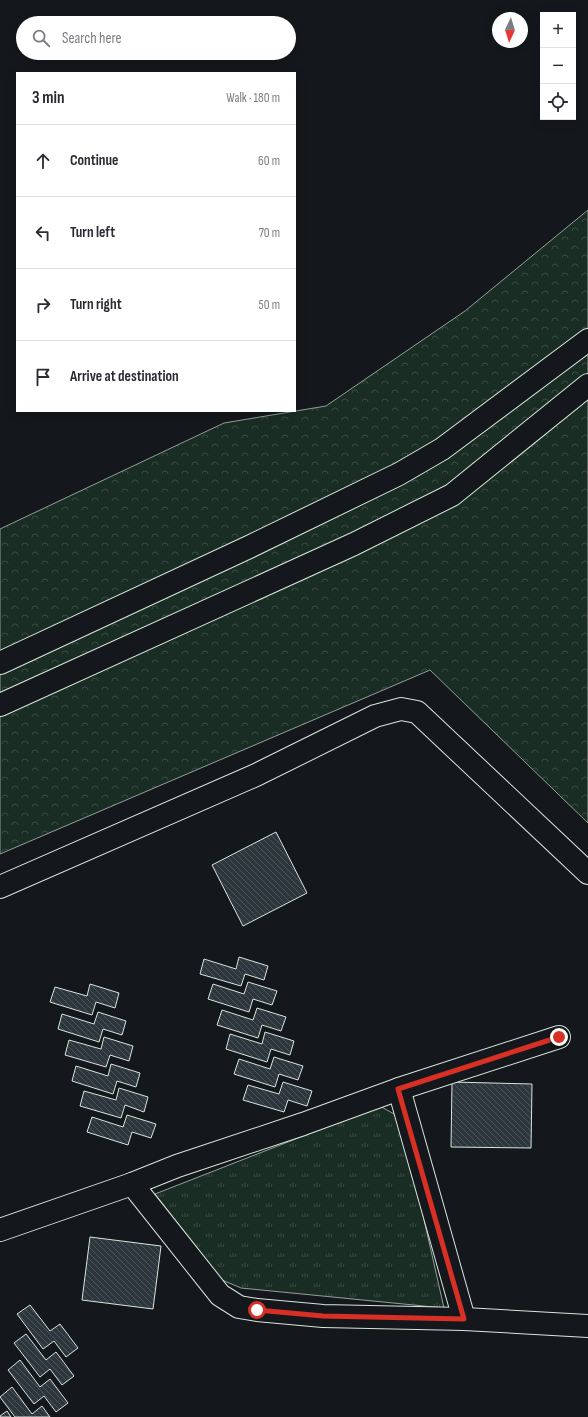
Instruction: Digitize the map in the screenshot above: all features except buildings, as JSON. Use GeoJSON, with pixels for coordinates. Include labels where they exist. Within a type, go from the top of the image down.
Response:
{"type":"FeatureCollection","features":[{"type":"Feature","properties":{"kind":"street"},"geometry":{"type":"LineString","coordinates":[[0,663],[248,548],[399,474],[442,449],[588,340]]}},
{"type":"Feature","properties":{"kind":"street"},"geometry":{"type":"LineString","coordinates":[[0,705],[354,544],[452,495],[588,386]]}},
{"type":"Feature","properties":{"kind":"street"},"geometry":{"type":"LineString","coordinates":[[0,887],[256,775],[375,716],[401,709],[417,712],[588,873]]}},
{"type":"Feature","properties":{"kind":"street"},"geometry":{"type":"LineString","coordinates":[[0,1230],[132,1184],[177,1166],[303,1124],[398,1089],[559,1037]]}},
{"type":"Feature","properties":{"kind":"street"},"geometry":{"type":"LineString","coordinates":[[398,1089],[464,1319]]}},
{"type":"Feature","properties":{"kind":"street"},"geometry":{"type":"LineString","coordinates":[[132,1184],[220,1295],[239,1307],[323,1316],[464,1319],[588,1326]]}},
{"type":"Feature","properties":{"kind":"green space"},"geometry":{"type":"Polygon","coordinates":[[[588,210],[588,823],[430,670],[0,854],[0,529],[224,423],[326,406],[465,311],[588,210]]]}},
{"type":"Feature","properties":{"kind":"green space"},"geometry":{"type":"Polygon","coordinates":[[[380,1106],[401,1118],[444,1308],[241,1288],[222,1280],[155,1194],[380,1106]]]}},
{"type":"Feature","properties":{"kind":"route"},"geometry":{"type":"LineString","coordinates":[[257,1310],[323,1316],[464,1319],[398,1089],[559,1037]]}}]}
